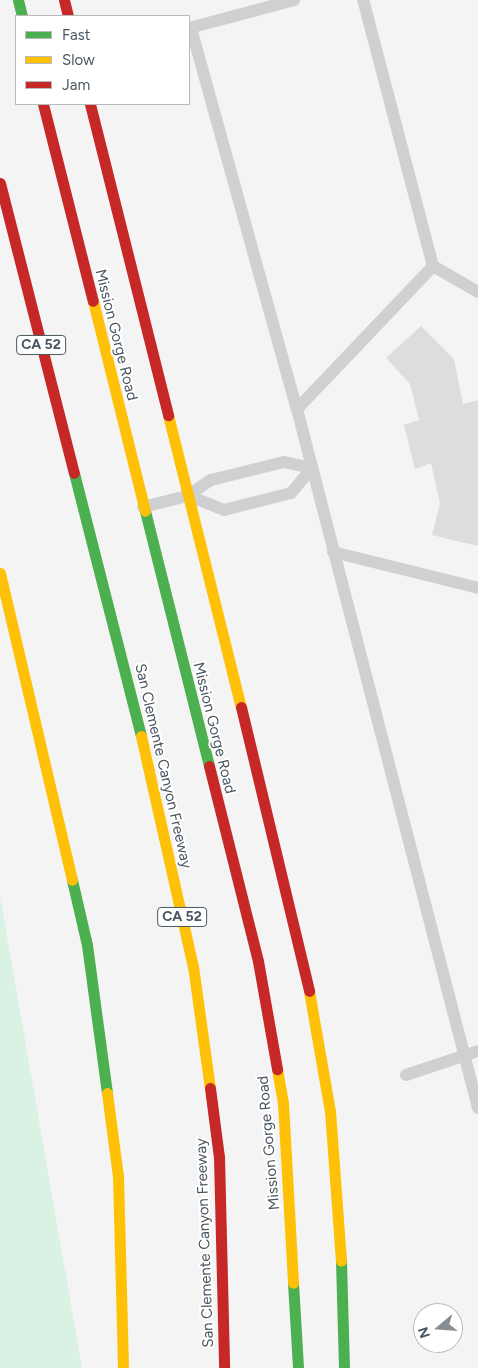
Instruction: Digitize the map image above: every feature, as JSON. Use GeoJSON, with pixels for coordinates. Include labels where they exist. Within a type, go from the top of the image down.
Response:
{"type":"FeatureCollection","features":[{"type":"Feature","properties":{"kind":"main road"},"geometry":{"type":"LineString","coordinates":[[18,0],[22,15]]}},
{"type":"Feature","properties":{"kind":"main road"},"geometry":{"type":"LineString","coordinates":[[64,0],[68,15]]}},
{"type":"Feature","properties":{"kind":"main road","name":"Mission Gorge Road"},"geometry":{"type":"LineString","coordinates":[[43,105],[258,961],[284,1103],[298,1368]]}},
{"type":"Feature","properties":{"kind":"main road","name":"Mission Gorge Road"},"geometry":{"type":"LineString","coordinates":[[90,105],[302,951],[330,1112],[341,1247],[344,1368]]}},
{"type":"Feature","properties":{"kind":"main road","name":"San Clemente Canyon Freeway"},"geometry":{"type":"LineString","coordinates":[[0,183],[153,781],[193,966],[219,1157],[225,1337],[224,1368]]}},
{"type":"Feature","properties":{"kind":"main road"},"geometry":{"type":"LineString","coordinates":[[0,573],[87,945],[118,1176],[124,1368]]}},
{"type":"Feature","properties":{"kind":"lane"},"geometry":{"type":"LineString","coordinates":[[294,0],[273,2],[190,28],[297,409],[333,552],[472,1053],[478,1108]]}},
{"type":"Feature","properties":{"kind":"lane"},"geometry":{"type":"LineString","coordinates":[[362,0],[433,266],[478,292]]}},
{"type":"Feature","properties":{"kind":"lane"},"geometry":{"type":"LineString","coordinates":[[297,409],[433,266]]}},
{"type":"Feature","properties":{"kind":"lane"},"geometry":{"type":"LineString","coordinates":[[143,507],[187,496],[211,480],[284,462],[312,468]]}},
{"type":"Feature","properties":{"kind":"lane"},"geometry":{"type":"LineString","coordinates":[[187,496],[224,510],[291,493],[312,468]]}},
{"type":"Feature","properties":{"kind":"lane"},"geometry":{"type":"LineString","coordinates":[[333,552],[478,588]]}},
{"type":"Feature","properties":{"kind":"lane"},"geometry":{"type":"LineString","coordinates":[[406,1075],[472,1053]]}},
{"type":"Feature","properties":{"kind":"green space"},"geometry":{"type":"Polygon","coordinates":[[[0,896],[82,1368],[0,1368],[0,896]]]}},
{"type":"Feature","properties":{"kind":"building"},"geometry":{"type":"Polygon","coordinates":[[[421,326],[454,359],[463,404],[478,400],[478,546],[432,535],[440,504],[431,463],[415,469],[404,425],[419,420],[410,384],[386,358],[421,326]]]}},
{"type":"Feature","properties":{"kind":"traffic: fast"},"geometry":{"type":"LineString","coordinates":[[18,0],[22,15]]}},
{"type":"Feature","properties":{"kind":"traffic: fast"},"geometry":{"type":"LineString","coordinates":[[74,473],[141,736]]}},
{"type":"Feature","properties":{"kind":"traffic: fast"},"geometry":{"type":"LineString","coordinates":[[145,511],[209,766]]}},
{"type":"Feature","properties":{"kind":"traffic: fast"},"geometry":{"type":"LineString","coordinates":[[72,880],[87,945],[107,1093]]}},
{"type":"Feature","properties":{"kind":"traffic: fast"},"geometry":{"type":"LineString","coordinates":[[341,1261],[344,1368]]}},
{"type":"Feature","properties":{"kind":"traffic: fast"},"geometry":{"type":"LineString","coordinates":[[293,1283],[298,1368]]}},
{"type":"Feature","properties":{"kind":"traffic: slow"},"geometry":{"type":"LineString","coordinates":[[93,301],[145,511]]}},
{"type":"Feature","properties":{"kind":"traffic: slow"},"geometry":{"type":"LineString","coordinates":[[168,415],[241,707]]}},
{"type":"Feature","properties":{"kind":"traffic: slow"},"geometry":{"type":"LineString","coordinates":[[0,573],[72,880]]}},
{"type":"Feature","properties":{"kind":"traffic: slow"},"geometry":{"type":"LineString","coordinates":[[141,736],[193,966],[210,1088]]}},
{"type":"Feature","properties":{"kind":"traffic: slow"},"geometry":{"type":"LineString","coordinates":[[309,991],[330,1111],[341,1261]]}},
{"type":"Feature","properties":{"kind":"traffic: slow"},"geometry":{"type":"LineString","coordinates":[[277,1069],[283,1103],[293,1283]]}},
{"type":"Feature","properties":{"kind":"traffic: slow"},"geometry":{"type":"LineString","coordinates":[[107,1093],[118,1176],[123,1368]]}},
{"type":"Feature","properties":{"kind":"traffic: jam"},"geometry":{"type":"LineString","coordinates":[[64,0],[68,15]]}},
{"type":"Feature","properties":{"kind":"traffic: jam"},"geometry":{"type":"LineString","coordinates":[[43,105],[93,301]]}},
{"type":"Feature","properties":{"kind":"traffic: jam"},"geometry":{"type":"LineString","coordinates":[[90,105],[168,415]]}},
{"type":"Feature","properties":{"kind":"traffic: jam"},"geometry":{"type":"LineString","coordinates":[[0,183],[74,473]]}},
{"type":"Feature","properties":{"kind":"traffic: jam"},"geometry":{"type":"LineString","coordinates":[[241,707],[309,991]]}},
{"type":"Feature","properties":{"kind":"traffic: jam"},"geometry":{"type":"LineString","coordinates":[[209,766],[258,961],[277,1069]]}},
{"type":"Feature","properties":{"kind":"traffic: jam"},"geometry":{"type":"LineString","coordinates":[[210,1088],[219,1157],[224,1368]]}}]}
